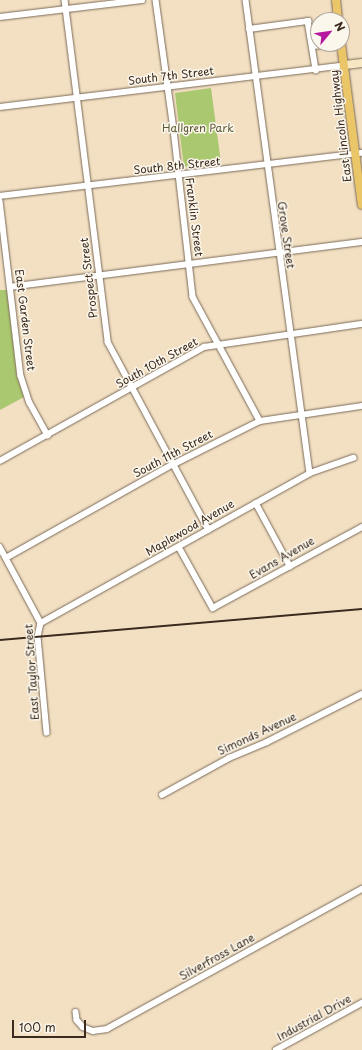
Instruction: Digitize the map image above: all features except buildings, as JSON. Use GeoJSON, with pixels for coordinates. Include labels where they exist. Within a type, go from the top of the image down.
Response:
{"type":"FeatureCollection","features":[{"type":"Feature","properties":{"kind":"main road"},"geometry":{"type":"LineString","coordinates":[[336,0],[337,12]]}},
{"type":"Feature","properties":{"kind":"main road","name":"East Lincoln Highway"},"geometry":{"type":"LineString","coordinates":[[343,52],[359,153],[362,205]]}},
{"type":"Feature","properties":{"kind":"street","name":"Prospect Street"},"geometry":{"type":"LineString","coordinates":[[65,0],[108,342],[172,465],[209,530]]}},
{"type":"Feature","properties":{"kind":"street"},"geometry":{"type":"LineString","coordinates":[[0,17],[142,0]]}},
{"type":"Feature","properties":{"kind":"street","name":"Franklin Street"},"geometry":{"type":"LineString","coordinates":[[156,0],[194,302],[260,421]]}},
{"type":"Feature","properties":{"kind":"street","name":"Grove Street"},"geometry":{"type":"LineString","coordinates":[[246,0],[266,165],[310,473]]}},
{"type":"Feature","properties":{"kind":"street"},"geometry":{"type":"LineString","coordinates":[[249,29],[308,21],[310,31]]}},
{"type":"Feature","properties":{"kind":"street"},"geometry":{"type":"LineString","coordinates":[[314,52],[316,70]]}},
{"type":"Feature","properties":{"kind":"street"},"geometry":{"type":"LineString","coordinates":[[345,65],[362,63]]}},
{"type":"Feature","properties":{"kind":"street","name":"South 7th Street"},"geometry":{"type":"LineString","coordinates":[[0,107],[316,70],[345,65]]}},
{"type":"Feature","properties":{"kind":"street","name":"South 8th Street"},"geometry":{"type":"LineString","coordinates":[[0,196],[179,176],[359,153]]}},
{"type":"Feature","properties":{"kind":"street","name":"East Garden Street"},"geometry":{"type":"LineString","coordinates":[[0,201],[10,287],[25,391],[48,435]]}},
{"type":"Feature","properties":{"kind":"street"},"geometry":{"type":"LineString","coordinates":[[10,287],[190,265],[279,251],[362,242]]}},
{"type":"Feature","properties":{"kind":"street","name":"South 10th Street"},"geometry":{"type":"LineString","coordinates":[[0,461],[204,347],[362,324]]}},
{"type":"Feature","properties":{"kind":"street","name":"South 11th Street"},"geometry":{"type":"LineString","coordinates":[[6,558],[172,465],[260,421],[362,406]]}},
{"type":"Feature","properties":{"kind":"street","name":"Maplewood Avenue"},"geometry":{"type":"LineString","coordinates":[[41,623],[310,473],[353,458]]}},
{"type":"Feature","properties":{"kind":"street"},"geometry":{"type":"LineString","coordinates":[[256,503],[290,566]]}},
{"type":"Feature","properties":{"kind":"street","name":"Evans Avenue"},"geometry":{"type":"LineString","coordinates":[[179,547],[213,608],[362,527]]}},
{"type":"Feature","properties":{"kind":"street","name":"East Taylor Street"},"geometry":{"type":"LineString","coordinates":[[0,547],[41,623],[38,642],[47,733]]}},
{"type":"Feature","properties":{"kind":"street","name":"Simonds Avenue"},"geometry":{"type":"LineString","coordinates":[[162,795],[229,758],[267,742],[362,694]]}},
{"type":"Feature","properties":{"kind":"street","name":"Silverfross Lane"},"geometry":{"type":"LineString","coordinates":[[76,1012],[80,1024],[89,1030],[107,1029],[362,889]]}},
{"type":"Feature","properties":{"kind":"street","name":"Industrial Drive"},"geometry":{"type":"LineString","coordinates":[[276,1050],[362,1003]]}},
{"type":"Feature","properties":{"kind":"green space","name":"Hallgren Park"},"geometry":{"type":"Polygon","coordinates":[[[211,88],[221,163],[184,167],[175,93],[211,88]]]}},
{"type":"Feature","properties":{"kind":"green space"},"geometry":{"type":"Polygon","coordinates":[[[0,290],[7,290],[17,377],[24,397],[0,410],[0,290]]]}},
{"type":"Feature","properties":{"kind":"railway"},"geometry":{"type":"LineString","coordinates":[[0,640],[362,609]]}}]}
